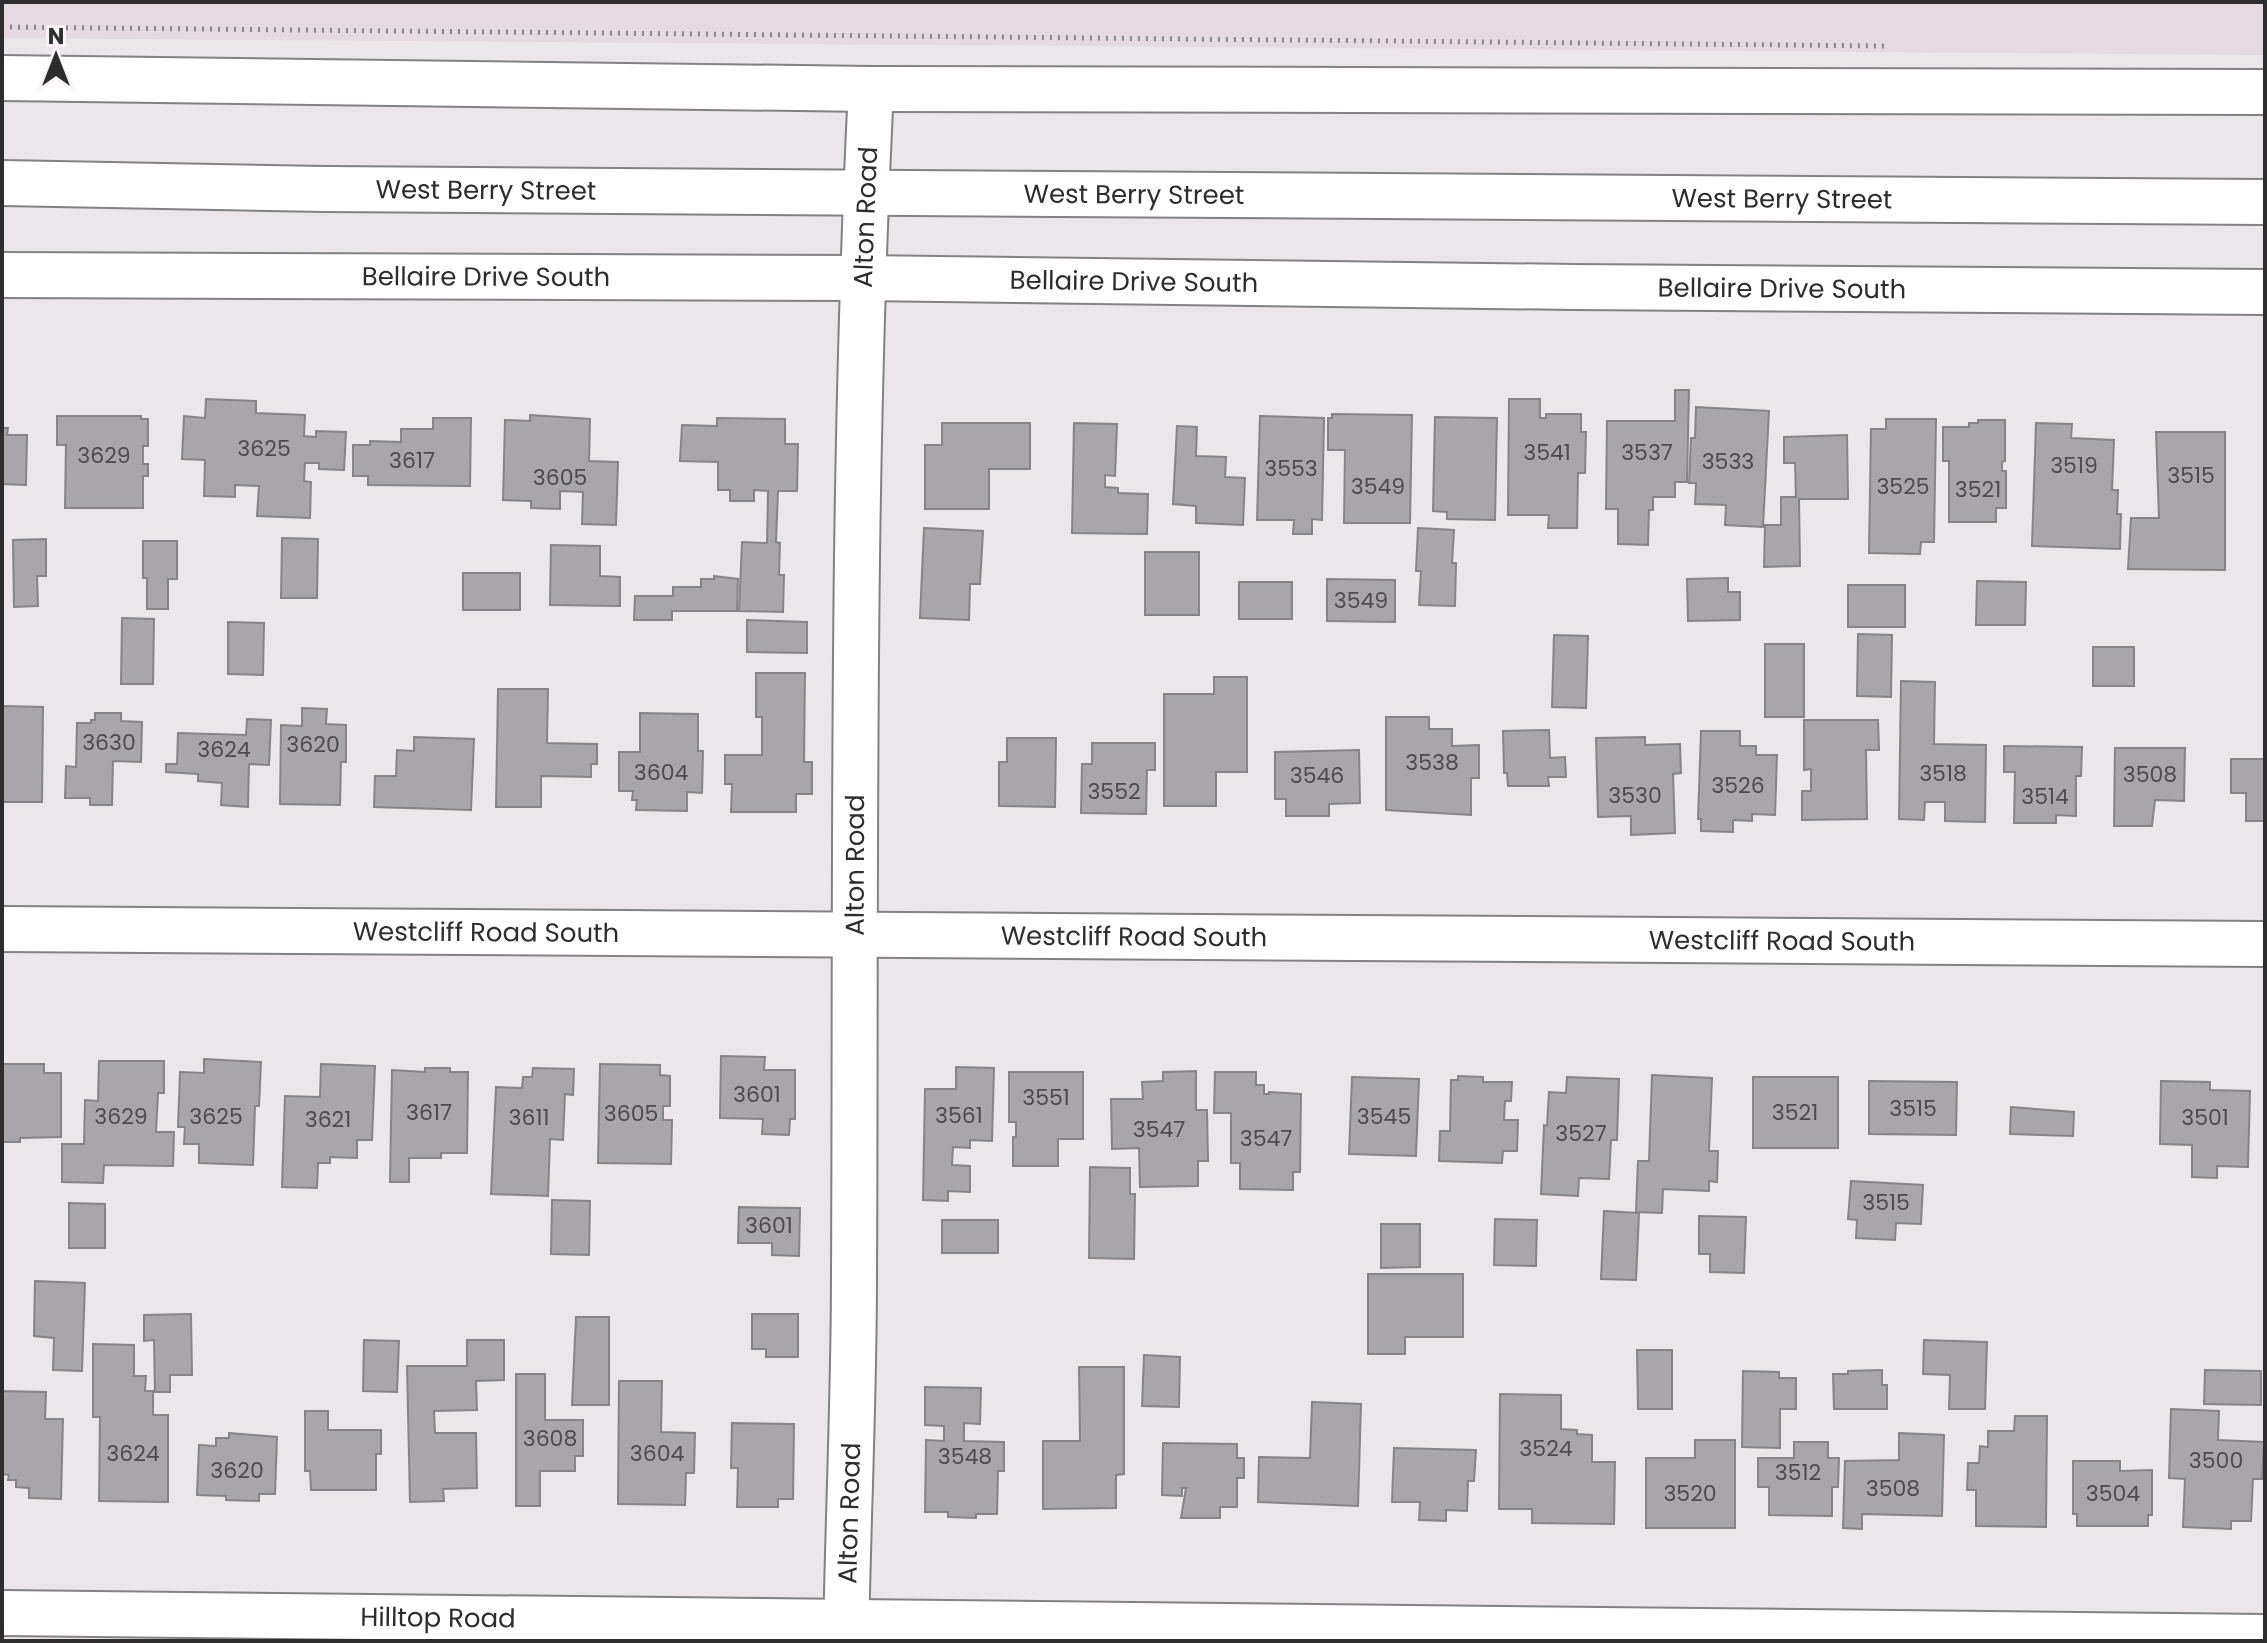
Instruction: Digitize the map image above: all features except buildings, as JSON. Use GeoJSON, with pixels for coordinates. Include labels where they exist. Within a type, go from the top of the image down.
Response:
{"type":"FeatureCollection","features":[{"type":"Feature","properties":{"kind":"street"},"geometry":{"type":"LineString","coordinates":[[2,78],[871,89],[2265,92]]}},
{"type":"Feature","properties":{"kind":"street","name":"Alton Road"},"geometry":{"type":"LineString","coordinates":[[846,1632],[854,1279],[854,936],[862,278],[871,89]]}},
{"type":"Feature","properties":{"kind":"street","name":"West Berry Street"},"geometry":{"type":"LineString","coordinates":[[2,183],[325,189],[2265,202]]}},
{"type":"Feature","properties":{"kind":"street","name":"Bellaire Drive South"},"geometry":{"type":"LineString","coordinates":[[2,275],[862,278],[2265,292]]}},
{"type":"Feature","properties":{"kind":"street","name":"Westcliff Road South"},"geometry":{"type":"LineString","coordinates":[[2,929],[2265,944]]}},
{"type":"Feature","properties":{"kind":"street","name":"Hilltop Road"},"geometry":{"type":"LineString","coordinates":[[2,1613],[846,1632],[2265,1637]]}},
{"type":"Feature","properties":{"kind":"path"},"geometry":{"type":"LineString","coordinates":[[2,27],[1899,47]]}},
{"type":"Feature","properties":{"kind":"shaded area"},"geometry":{"type":"Polygon","coordinates":[[[2,2],[2265,2],[2265,55],[2,38],[2,2]]]}}]}
